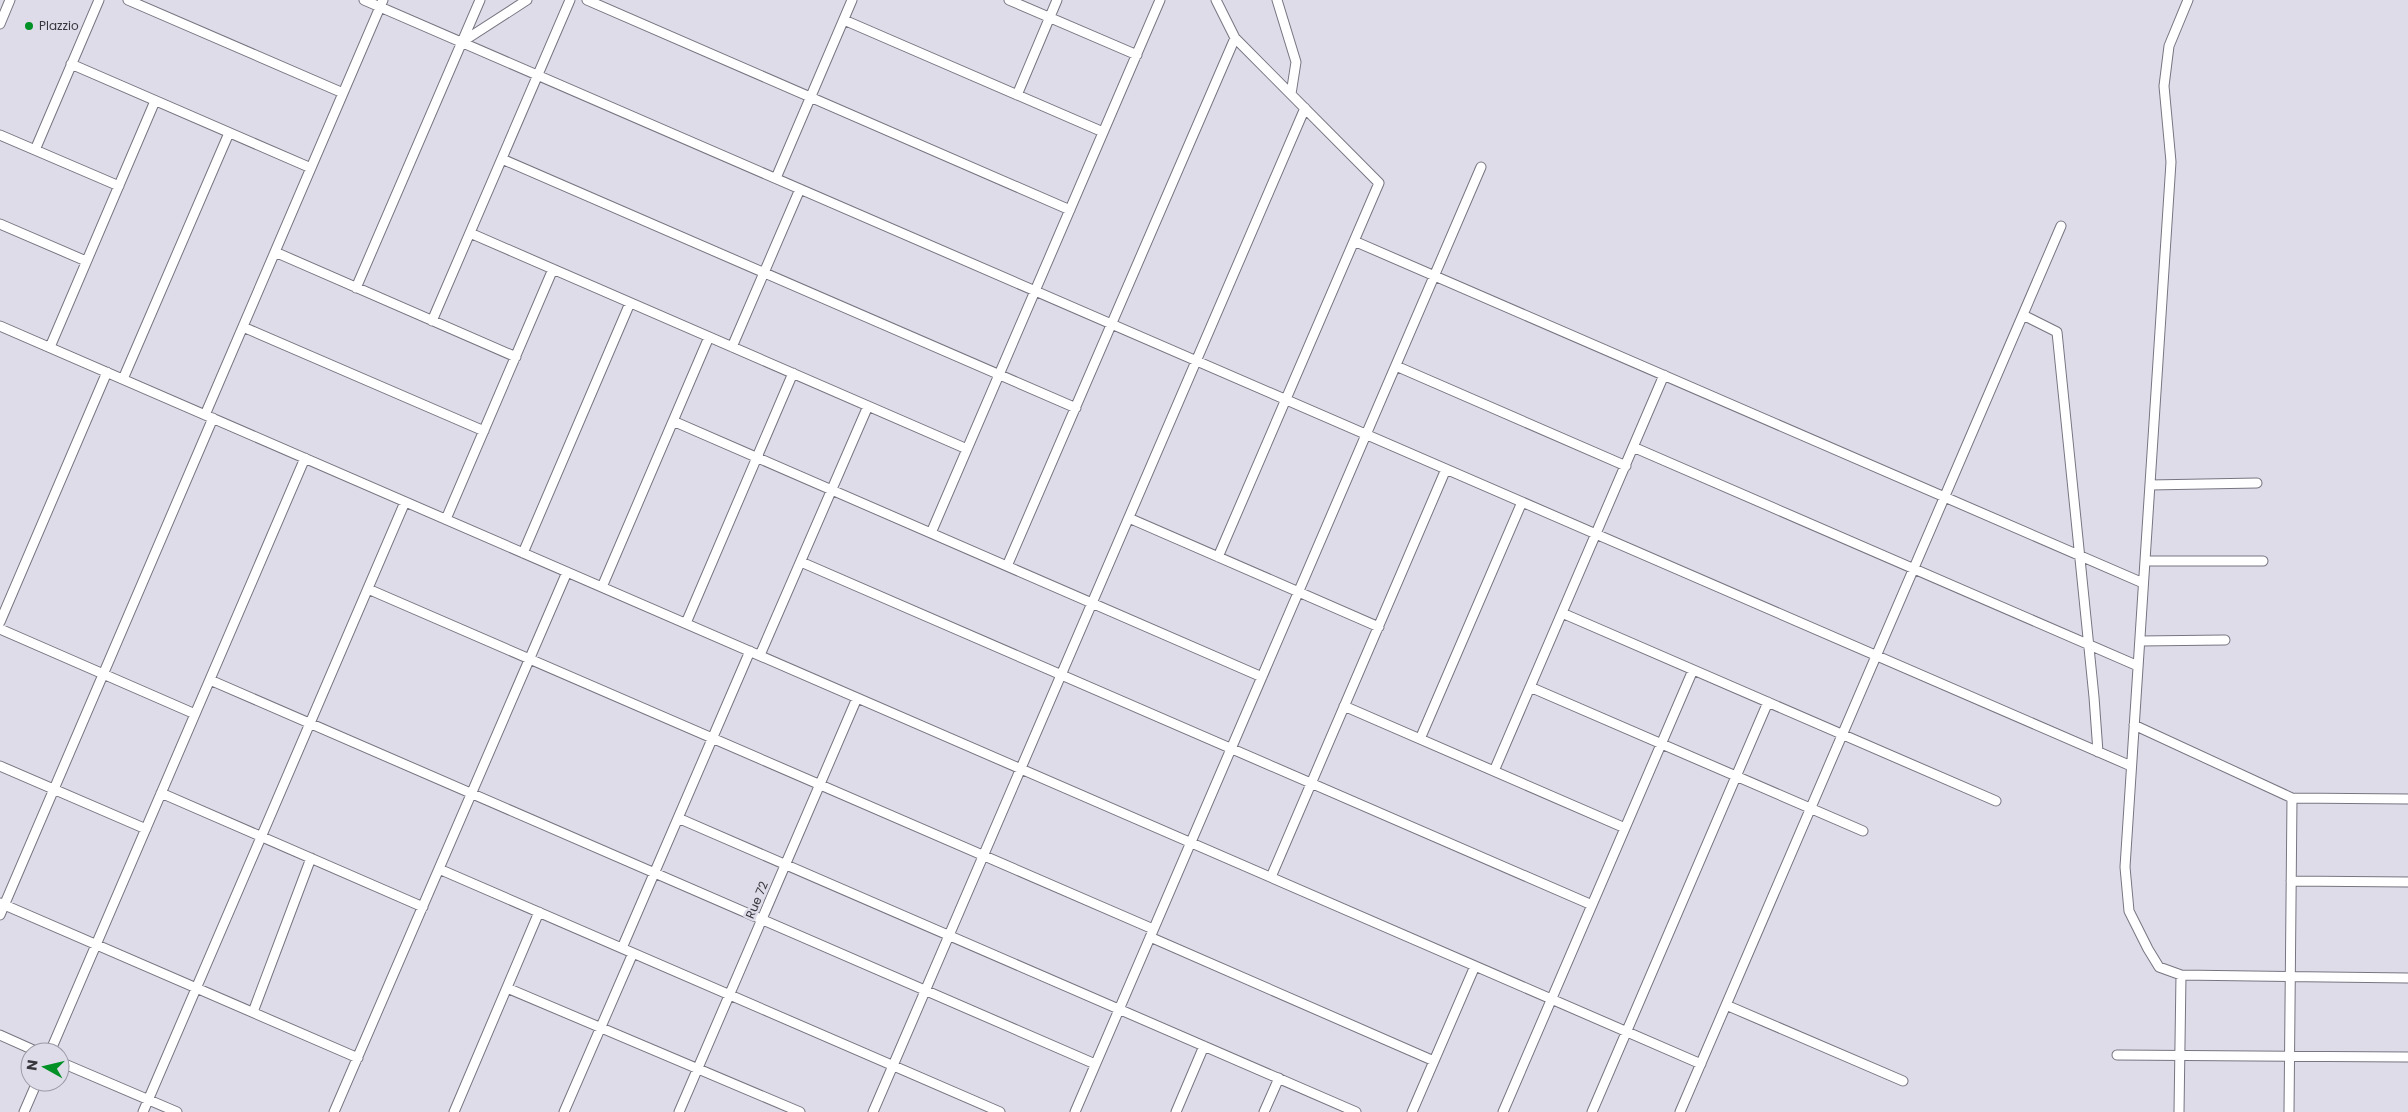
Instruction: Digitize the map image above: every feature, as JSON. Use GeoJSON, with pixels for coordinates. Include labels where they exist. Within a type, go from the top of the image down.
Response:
{"type":"FeatureCollection","features":[{"type":"Feature","properties":{"kind":"street"},"geometry":{"type":"LineString","coordinates":[[0,24],[10,0]]}},
{"type":"Feature","properties":{"kind":"street"},"geometry":{"type":"LineString","coordinates":[[35,150],[99,0]]}},
{"type":"Feature","properties":{"kind":"street"},"geometry":{"type":"LineString","coordinates":[[128,0],[343,93]]}},
{"type":"Feature","properties":{"kind":"street"},"geometry":{"type":"LineString","coordinates":[[364,0],[382,3],[462,42],[2131,766]]}},
{"type":"Feature","properties":{"kind":"street"},"geometry":{"type":"LineString","coordinates":[[356,288],[480,0]]}},
{"type":"Feature","properties":{"kind":"street"},"geometry":{"type":"LineString","coordinates":[[462,42],[527,0]]}},
{"type":"Feature","properties":{"kind":"street"},"geometry":{"type":"LineString","coordinates":[[432,321],[570,0]]}},
{"type":"Feature","properties":{"kind":"street"},"geometry":{"type":"LineString","coordinates":[[587,0],[1070,210]]}},
{"type":"Feature","properties":{"kind":"street"},"geometry":{"type":"LineString","coordinates":[[776,178],[852,0]]}},
{"type":"Feature","properties":{"kind":"street"},"geometry":{"type":"LineString","coordinates":[[1009,0],[1136,55]]}},
{"type":"Feature","properties":{"kind":"street"},"geometry":{"type":"LineString","coordinates":[[1017,95],[1058,0]]}},
{"type":"Feature","properties":{"kind":"street"},"geometry":{"type":"LineString","coordinates":[[931,533],[1160,0]]}},
{"type":"Feature","properties":{"kind":"street"},"geometry":{"type":"LineString","coordinates":[[1216,0],[1235,38],[1379,183],[1218,557]]}},
{"type":"Feature","properties":{"kind":"street"},"geometry":{"type":"LineString","coordinates":[[1277,0],[1296,62],[1291,94]]}},
{"type":"Feature","properties":{"kind":"street"},"geometry":{"type":"LineString","coordinates":[[2188,0],[2169,46],[2164,86],[2171,162],[2125,867],[2129,911],[2159,967],[2180,976],[2408,978]]}},
{"type":"Feature","properties":{"kind":"street"},"geometry":{"type":"LineString","coordinates":[[0,915],[2,904],[104,674],[209,416],[242,327],[382,3]]}},
{"type":"Feature","properties":{"kind":"street"},"geometry":{"type":"LineString","coordinates":[[844,20],[1104,132]]}},
{"type":"Feature","properties":{"kind":"street"},"geometry":{"type":"LineString","coordinates":[[1007,566],[1235,38]]}},
{"type":"Feature","properties":{"kind":"street"},"geometry":{"type":"LineString","coordinates":[[72,64],[311,168]]}},
{"type":"Feature","properties":{"kind":"street"},"geometry":{"type":"LineString","coordinates":[[50,347],[156,101]]}},
{"type":"Feature","properties":{"kind":"street"},"geometry":{"type":"LineString","coordinates":[[873,1112],[1305,108]]}},
{"type":"Feature","properties":{"kind":"street"},"geometry":{"type":"LineString","coordinates":[[123,379],[229,133]]}},
{"type":"Feature","properties":{"kind":"street"},"geometry":{"type":"LineString","coordinates":[[0,135],[119,186]]}},
{"type":"Feature","properties":{"kind":"street"},"geometry":{"type":"LineString","coordinates":[[502,159],[1076,408]]}},
{"type":"Feature","properties":{"kind":"street"},"geometry":{"type":"LineString","coordinates":[[1075,1112],[1481,167]]}},
{"type":"Feature","properties":{"kind":"street"},"geometry":{"type":"LineString","coordinates":[[732,347],[800,189]]}},
{"type":"Feature","properties":{"kind":"street"},"geometry":{"type":"LineString","coordinates":[[0,224],[86,261]]}},
{"type":"Feature","properties":{"kind":"street"},"geometry":{"type":"LineString","coordinates":[[1680,1112],[2061,226]]}},
{"type":"Feature","properties":{"kind":"street"},"geometry":{"type":"LineString","coordinates":[[470,233],[967,449]]}},
{"type":"Feature","properties":{"kind":"street"},"geometry":{"type":"LineString","coordinates":[[1354,241],[2143,583]]}},
{"type":"Feature","properties":{"kind":"street"},"geometry":{"type":"LineString","coordinates":[[274,252],[516,357]]}},
{"type":"Feature","properties":{"kind":"street"},"geometry":{"type":"LineString","coordinates":[[446,519],[553,269]]}},
{"type":"Feature","properties":{"kind":"street"},"geometry":{"type":"LineString","coordinates":[[523,552],[630,303]]}},
{"type":"Feature","properties":{"kind":"street"},"geometry":{"type":"LineString","coordinates":[[2022,315],[2057,332],[2098,752]]}},
{"type":"Feature","properties":{"kind":"street"},"geometry":{"type":"LineString","coordinates":[[0,326],[1701,1064]]}},
{"type":"Feature","properties":{"kind":"street"},"geometry":{"type":"LineString","coordinates":[[242,327],[484,431]]}},
{"type":"Feature","properties":{"kind":"street"},"geometry":{"type":"LineString","coordinates":[[602,587],[709,337]]}},
{"type":"Feature","properties":{"kind":"street"},"geometry":{"type":"LineString","coordinates":[[1396,366],[1626,466]]}},
{"type":"Feature","properties":{"kind":"street"},"geometry":{"type":"LineString","coordinates":[[0,622],[108,372]]}},
{"type":"Feature","properties":{"kind":"street"},"geometry":{"type":"LineString","coordinates":[[686,623],[793,374]]}},
{"type":"Feature","properties":{"kind":"street"},"geometry":{"type":"LineString","coordinates":[[1494,771],[1664,375]]}},
{"type":"Feature","properties":{"kind":"street"},"geometry":{"type":"LineString","coordinates":[[760,656],[868,406]]}},
{"type":"Feature","properties":{"kind":"street"},"geometry":{"type":"LineString","coordinates":[[673,421],[1262,677]]}},
{"type":"Feature","properties":{"kind":"street"},"geometry":{"type":"LineString","coordinates":[[1633,447],[2138,666]]}},
{"type":"Feature","properties":{"kind":"street"},"geometry":{"type":"LineString","coordinates":[[54,1042],[305,458]]}},
{"type":"Feature","properties":{"kind":"street"},"geometry":{"type":"LineString","coordinates":[[1271,877],[1446,469]]}},
{"type":"Feature","properties":{"kind":"street"},"geometry":{"type":"LineString","coordinates":[[2150,485],[2257,483]]}},
{"type":"Feature","properties":{"kind":"street"},"geometry":{"type":"LineString","coordinates":[[143,1112],[406,502]]}},
{"type":"Feature","properties":{"kind":"street"},"geometry":{"type":"LineString","coordinates":[[1420,739],[1522,502]]}},
{"type":"Feature","properties":{"kind":"street"},"geometry":{"type":"LineString","coordinates":[[1128,518],[1378,627]]}},
{"type":"Feature","properties":{"kind":"street"},"geometry":{"type":"LineString","coordinates":[[2145,561],[2263,561]]}},
{"type":"Feature","properties":{"kind":"street"},"geometry":{"type":"LineString","coordinates":[[801,562],[1592,905]]}},
{"type":"Feature","properties":{"kind":"street"},"geometry":{"type":"LineString","coordinates":[[334,1112],[567,572]]}},
{"type":"Feature","properties":{"kind":"street"},"geometry":{"type":"LineString","coordinates":[[368,589],[984,856],[1434,1061]]}},
{"type":"Feature","properties":{"kind":"street"},"geometry":{"type":"LineString","coordinates":[[1562,613],[1996,801]]}},
{"type":"Feature","properties":{"kind":"street"},"geometry":{"type":"LineString","coordinates":[[0,629],[195,714]]}},
{"type":"Feature","properties":{"kind":"street"},"geometry":{"type":"LineString","coordinates":[[2140,641],[2225,640]]}},
{"type":"Feature","properties":{"kind":"street"},"geometry":{"type":"LineString","coordinates":[[622,948],[750,651]]}},
{"type":"Feature","properties":{"kind":"street"},"geometry":{"type":"LineString","coordinates":[[1503,1112],[1693,670]]}},
{"type":"Feature","properties":{"kind":"street"},"geometry":{"type":"LineString","coordinates":[[210,680],[1095,1064]]}},
{"type":"Feature","properties":{"kind":"street"},"geometry":{"type":"LineString","coordinates":[[1530,687],[1863,831]]}},
{"type":"Feature","properties":{"kind":"street","name":"Rue 72"},"geometry":{"type":"LineString","coordinates":[[679,1112],[857,698]]}},
{"type":"Feature","properties":{"kind":"street"},"geometry":{"type":"LineString","coordinates":[[1592,1112],[1768,702]]}},
{"type":"Feature","properties":{"kind":"street"},"geometry":{"type":"LineString","coordinates":[[1344,706],[1625,828]]}},
{"type":"Feature","properties":{"kind":"street"},"geometry":{"type":"LineString","coordinates":[[2134,725],[2292,798],[2408,799]]}},
{"type":"Feature","properties":{"kind":"street"},"geometry":{"type":"LineString","coordinates":[[0,766],[146,829]]}},
{"type":"Feature","properties":{"kind":"street"},"geometry":{"type":"LineString","coordinates":[[161,793],[423,907]]}},
{"type":"Feature","properties":{"kind":"street"},"geometry":{"type":"LineString","coordinates":[[2289,1112],[2292,798]]}},
{"type":"Feature","properties":{"kind":"street"},"geometry":{"type":"LineString","coordinates":[[678,818],[1356,1112]]}},
{"type":"Feature","properties":{"kind":"street"},"geometry":{"type":"LineString","coordinates":[[253,1012],[311,858]]}},
{"type":"Feature","properties":{"kind":"street"},"geometry":{"type":"LineString","coordinates":[[439,869],[1000,1112]]}},
{"type":"Feature","properties":{"kind":"street"},"geometry":{"type":"LineString","coordinates":[[2291,881],[2408,882]]}},
{"type":"Feature","properties":{"kind":"street"},"geometry":{"type":"LineString","coordinates":[[2,904],[358,1058]]}},
{"type":"Feature","properties":{"kind":"street"},"geometry":{"type":"LineString","coordinates":[[454,1112],[540,912]]}},
{"type":"Feature","properties":{"kind":"street"},"geometry":{"type":"LineString","coordinates":[[564,1112],[633,953]]}},
{"type":"Feature","properties":{"kind":"street"},"geometry":{"type":"LineString","coordinates":[[1412,1112],[1475,966]]}},
{"type":"Feature","properties":{"kind":"street"},"geometry":{"type":"LineString","coordinates":[[2179,1112],[2180,976]]}},
{"type":"Feature","properties":{"kind":"street"},"geometry":{"type":"LineString","coordinates":[[507,988],[800,1112]]}},
{"type":"Feature","properties":{"kind":"street"},"geometry":{"type":"LineString","coordinates":[[1726,1004],[1903,1081]]}},
{"type":"Feature","properties":{"kind":"street"},"geometry":{"type":"LineString","coordinates":[[0,1036],[20,1044]]}},
{"type":"Feature","properties":{"kind":"street"},"geometry":{"type":"LineString","coordinates":[[1176,1112],[1204,1046]]}},
{"type":"Feature","properties":{"kind":"street"},"geometry":{"type":"LineString","coordinates":[[2117,1055],[2408,1057]]}},
{"type":"Feature","properties":{"kind":"street"},"geometry":{"type":"LineString","coordinates":[[70,1066],[177,1112]]}},
{"type":"Feature","properties":{"kind":"street"},"geometry":{"type":"LineString","coordinates":[[1264,1112],[1279,1078]]}},
{"type":"Feature","properties":{"kind":"street"},"geometry":{"type":"LineString","coordinates":[[24,1112],[33,1092]]}},
{"type":"Feature","properties":{"kind":"place","name":"Plazzio"},"geometry":{"type":"Point","coordinates":[29,26]}}]}
